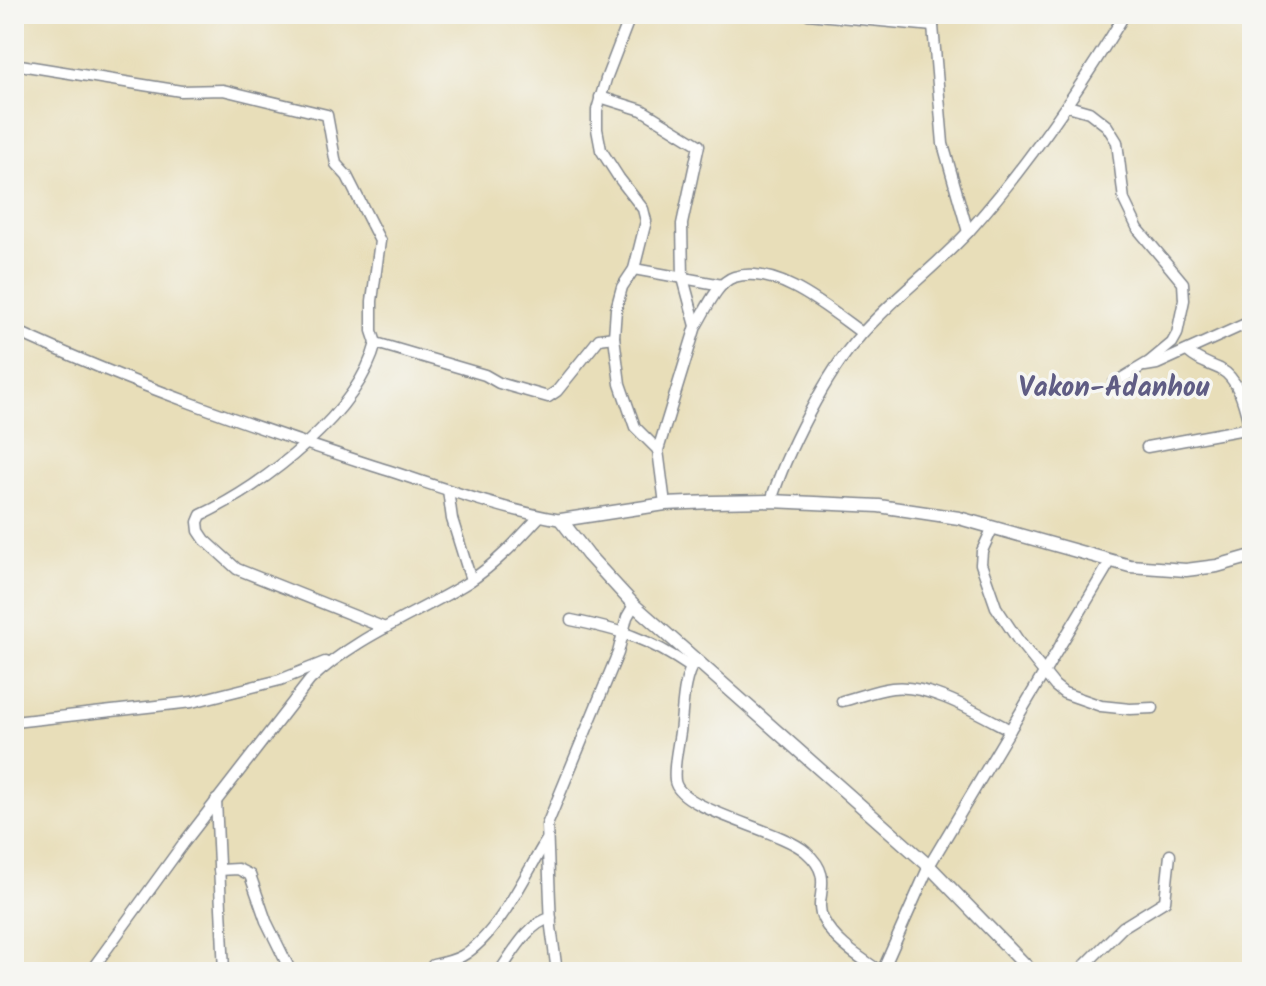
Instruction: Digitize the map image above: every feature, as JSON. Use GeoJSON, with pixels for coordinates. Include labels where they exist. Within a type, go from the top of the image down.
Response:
{"type":"FeatureCollection","features":[{"type":"Feature","properties":{"kind":"main road"},"geometry":{"type":"LineString","coordinates":[[1032,972],[929,866],[692,664],[588,555],[561,520],[665,504],[771,501],[879,506],[927,512],[993,527],[1110,562],[1160,570],[1217,566],[1252,556]]}},
{"type":"Feature","properties":{"kind":"street"},"geometry":{"type":"LineString","coordinates":[[631,14],[600,97],[597,129],[601,150],[643,209],[646,221],[634,269],[622,287],[616,309],[614,337],[620,384],[635,427],[658,450]]}},
{"type":"Feature","properties":{"kind":"street"},"geometry":{"type":"LineString","coordinates":[[808,14],[933,26]]}},
{"type":"Feature","properties":{"kind":"street"},"geometry":{"type":"LineString","coordinates":[[932,14],[943,144],[968,232]]}},
{"type":"Feature","properties":{"kind":"street"},"geometry":{"type":"LineString","coordinates":[[771,501],[824,388],[849,349],[968,232],[1068,106],[1125,14]]}},
{"type":"Feature","properties":{"kind":"street"},"geometry":{"type":"LineString","coordinates":[[14,60],[20,65],[181,91],[223,90],[327,115],[336,164],[347,176],[380,241],[372,301],[372,331],[376,343],[371,361],[332,416],[284,463],[201,515],[199,531],[237,569],[385,628]]}},
{"type":"Feature","properties":{"kind":"street"},"geometry":{"type":"LineString","coordinates":[[600,97],[642,110],[699,145],[682,224],[683,278],[696,326]]}},
{"type":"Feature","properties":{"kind":"street"},"geometry":{"type":"LineString","coordinates":[[1068,106],[1089,112],[1107,126],[1117,142],[1124,200],[1138,229],[1183,283],[1184,300],[1172,343],[1143,366],[1114,383]]}},
{"type":"Feature","properties":{"kind":"street"},"geometry":{"type":"LineString","coordinates":[[634,269],[722,285]]}},
{"type":"Feature","properties":{"kind":"street"},"geometry":{"type":"LineString","coordinates":[[665,504],[658,450],[696,326],[722,285],[733,277],[771,278],[802,289],[862,333]]}},
{"type":"Feature","properties":{"kind":"street"},"geometry":{"type":"LineString","coordinates":[[1143,366],[1157,364],[1248,324]]}},
{"type":"Feature","properties":{"kind":"street"},"geometry":{"type":"LineString","coordinates":[[14,330],[128,381],[304,443],[448,490],[539,517],[561,520]]}},
{"type":"Feature","properties":{"kind":"street"},"geometry":{"type":"LineString","coordinates":[[376,343],[548,397],[557,391],[599,339],[614,337]]}},
{"type":"Feature","properties":{"kind":"street"},"geometry":{"type":"LineString","coordinates":[[1147,447],[1251,432],[1235,383],[1219,369],[1198,361],[1187,351]]}},
{"type":"Feature","properties":{"kind":"street"},"geometry":{"type":"LineString","coordinates":[[448,490],[452,519],[471,580]]}},
{"type":"Feature","properties":{"kind":"street"},"geometry":{"type":"LineString","coordinates":[[14,722],[192,702],[280,680],[331,660],[471,580],[513,546],[539,517]]}},
{"type":"Feature","properties":{"kind":"street"},"geometry":{"type":"LineString","coordinates":[[993,527],[982,551],[981,564],[996,607],[1055,686],[1064,693],[1101,706],[1153,708]]}},
{"type":"Feature","properties":{"kind":"street"},"geometry":{"type":"LineString","coordinates":[[571,620],[624,632],[654,643],[692,664],[675,779],[679,792],[707,809],[735,818],[804,850],[823,878],[822,917],[842,942],[881,972],[929,866],[1110,562]]}},
{"type":"Feature","properties":{"kind":"street"},"geometry":{"type":"LineString","coordinates":[[557,972],[547,825],[618,653],[634,605]]}},
{"type":"Feature","properties":{"kind":"street"},"geometry":{"type":"LineString","coordinates":[[90,972],[292,701],[331,660]]}},
{"type":"Feature","properties":{"kind":"street"},"geometry":{"type":"LineString","coordinates":[[842,701],[893,688],[912,687],[952,701],[1010,730]]}},
{"type":"Feature","properties":{"kind":"street"},"geometry":{"type":"LineString","coordinates":[[216,800],[224,972]]}},
{"type":"Feature","properties":{"kind":"street"},"geometry":{"type":"LineString","coordinates":[[433,965],[451,961],[477,945],[494,926],[547,840]]}},
{"type":"Feature","properties":{"kind":"street"},"geometry":{"type":"LineString","coordinates":[[1078,972],[1123,927],[1165,901],[1170,855]]}},
{"type":"Feature","properties":{"kind":"street"},"geometry":{"type":"LineString","coordinates":[[219,870],[238,869],[250,875],[266,921],[291,972]]}},
{"type":"Feature","properties":{"kind":"street"},"geometry":{"type":"LineString","coordinates":[[499,972],[531,929],[540,920],[551,918]]}},
{"type":"Feature","properties":{"kind":"district","name":"Vakon-Adanhou"},"geometry":{"type":"Point","coordinates":[1114,386]}}]}
